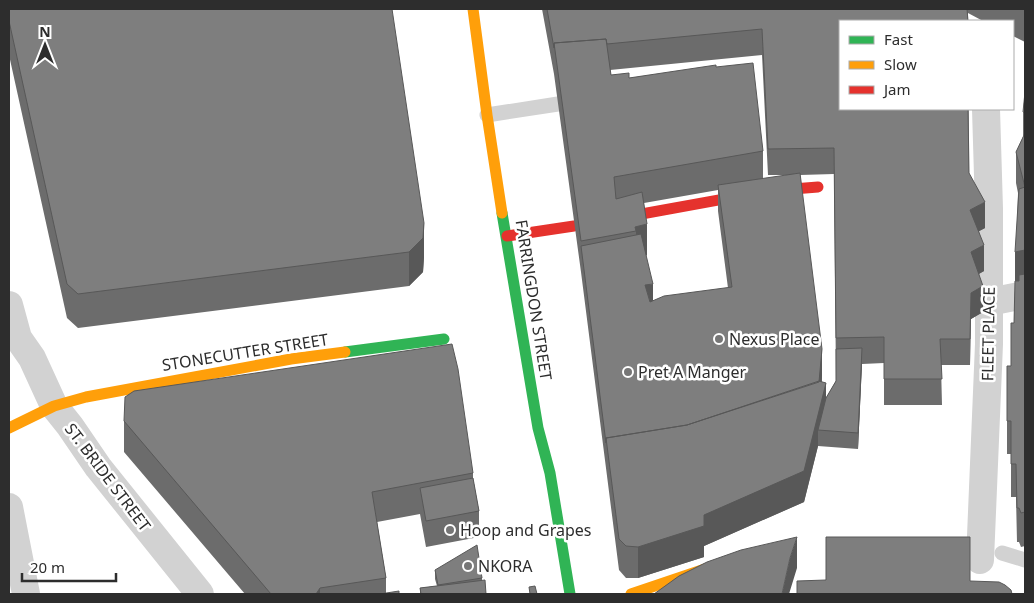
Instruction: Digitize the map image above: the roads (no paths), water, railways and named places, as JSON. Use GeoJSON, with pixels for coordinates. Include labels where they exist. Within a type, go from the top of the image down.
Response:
{"type":"FeatureCollection","features":[{"type":"Feature","properties":{"kind":"street","name":"FARRINGDON STREET"},"geometry":{"type":"LineString","coordinates":[[473,9],[488,116],[538,428],[550,473],[570,594]]}},
{"type":"Feature","properties":{"kind":"street","name":"FLEET PLACE"},"geometry":{"type":"LineString","coordinates":[[986,110],[989,209],[991,556]]}},
{"type":"Feature","properties":{"kind":"street"},"geometry":{"type":"LineString","coordinates":[[614,219],[768,186],[818,187]]}},
{"type":"Feature","properties":{"kind":"street"},"geometry":{"type":"LineString","coordinates":[[507,236],[574,226]]}},
{"type":"Feature","properties":{"kind":"street"},"geometry":{"type":"LineString","coordinates":[[989,302],[1025,294]]}},
{"type":"Feature","properties":{"kind":"street","name":"ST. BRIDE STREET"},"geometry":{"type":"LineString","coordinates":[[9,304],[18,338],[32,358],[54,406],[98,467],[200,594]]}},
{"type":"Feature","properties":{"kind":"street","name":"STONECUTTER STREET"},"geometry":{"type":"LineString","coordinates":[[9,428],[54,406],[114,392],[292,366],[444,340]]}},
{"type":"Feature","properties":{"kind":"street"},"geometry":{"type":"LineString","coordinates":[[9,506],[26,594]]}},
{"type":"Feature","properties":{"kind":"street"},"geometry":{"type":"LineString","coordinates":[[631,594],[722,563]]}},
{"type":"Feature","properties":{"kind":"lane"},"geometry":{"type":"LineString","coordinates":[[488,116],[558,104]]}},
{"type":"Feature","properties":{"kind":"lane"},"geometry":{"type":"LineString","coordinates":[[991,556],[1025,560]]}},
{"type":"Feature","properties":{"kind":"place","name":"Nexus Place"},"geometry":{"type":"Point","coordinates":[719,339]}},
{"type":"Feature","properties":{"kind":"place","name":"Pret A Manger"},"geometry":{"type":"Point","coordinates":[628,372]}},
{"type":"Feature","properties":{"kind":"place","name":"Hoop and Grapes"},"geometry":{"type":"Point","coordinates":[450,530]}},
{"type":"Feature","properties":{"kind":"place","name":"NKORA"},"geometry":{"type":"Point","coordinates":[468,566]}}]}
